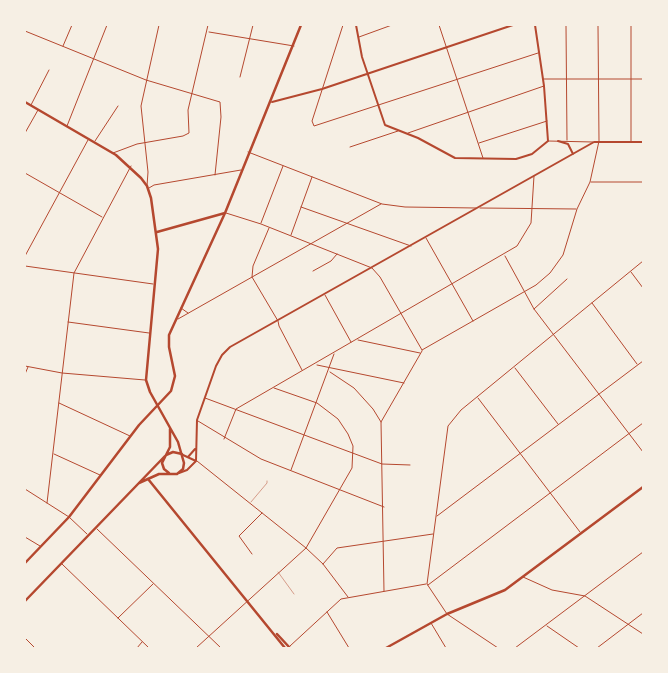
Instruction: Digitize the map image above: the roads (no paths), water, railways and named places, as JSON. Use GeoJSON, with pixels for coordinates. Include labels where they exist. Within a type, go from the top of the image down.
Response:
{"type":"FeatureCollection","features":[{"type":"Feature","properties":{"kind":"main road"},"geometry":{"type":"LineString","coordinates":[[25,563],[69,517],[131,436],[158,406],[174,384],[174,369],[168,341],[174,322],[226,213],[248,152],[272,102],[301,25]]}},
{"type":"Feature","properties":{"kind":"main road"},"geometry":{"type":"LineString","coordinates":[[25,102],[113,153],[131,166],[148,187],[157,232],[158,249],[146,380],[178,442],[184,465],[177,474],[156,475],[140,483]]}},
{"type":"Feature","properties":{"kind":"main road"},"geometry":{"type":"LineString","coordinates":[[157,232],[226,213]]}},
{"type":"Feature","properties":{"kind":"main road"},"geometry":{"type":"LineString","coordinates":[[170,429],[170,445],[162,465],[171,474]]}},
{"type":"Feature","properties":{"kind":"main road"},"geometry":{"type":"LineString","coordinates":[[25,602],[165,456],[173,452],[182,454]]}},
{"type":"Feature","properties":{"kind":"main road"},"geometry":{"type":"LineString","coordinates":[[148,479],[150,472]]}},
{"type":"Feature","properties":{"kind":"main road"},"geometry":{"type":"LineString","coordinates":[[148,479],[288,648]]}},
{"type":"Feature","properties":{"kind":"main road"},"geometry":{"type":"LineString","coordinates":[[386,648],[447,614],[499,593],[643,487]]}},
{"type":"Feature","properties":{"kind":"street"},"geometry":{"type":"LineString","coordinates":[[63,47],[72,25]]}},
{"type":"Feature","properties":{"kind":"street"},"geometry":{"type":"LineString","coordinates":[[67,127],[107,25]]}},
{"type":"Feature","properties":{"kind":"street"},"geometry":{"type":"LineString","coordinates":[[159,25],[141,106],[148,187],[241,170]]}},
{"type":"Feature","properties":{"kind":"street"},"geometry":{"type":"LineString","coordinates":[[113,153],[145,142],[185,136],[189,133],[188,113],[208,32],[208,25]]}},
{"type":"Feature","properties":{"kind":"street"},"geometry":{"type":"LineString","coordinates":[[240,76],[253,25]]}},
{"type":"Feature","properties":{"kind":"street"},"geometry":{"type":"LineString","coordinates":[[343,25],[312,125],[316,126],[538,53]]}},
{"type":"Feature","properties":{"kind":"street"},"geometry":{"type":"LineString","coordinates":[[356,25],[368,73],[384,124],[418,138],[450,157],[516,159],[525,157],[542,148],[548,141],[544,86],[535,25]]}},
{"type":"Feature","properties":{"kind":"street"},"geometry":{"type":"LineString","coordinates":[[359,37],[392,25]]}},
{"type":"Feature","properties":{"kind":"street"},"geometry":{"type":"LineString","coordinates":[[439,25],[483,158]]}},
{"type":"Feature","properties":{"kind":"street"},"geometry":{"type":"LineString","coordinates":[[272,102],[322,89],[513,25]]}},
{"type":"Feature","properties":{"kind":"street"},"geometry":{"type":"LineString","coordinates":[[566,25],[567,140]]}},
{"type":"Feature","properties":{"kind":"street"},"geometry":{"type":"LineString","coordinates":[[381,422],[405,383],[422,350],[525,293],[550,273],[563,255],[577,209],[590,182],[599,141],[598,25]]}},
{"type":"Feature","properties":{"kind":"street"},"geometry":{"type":"LineString","coordinates":[[631,25],[631,142]]}},
{"type":"Feature","properties":{"kind":"street"},"geometry":{"type":"LineString","coordinates":[[25,31],[146,80],[221,103],[215,175]]}},
{"type":"Feature","properties":{"kind":"street"},"geometry":{"type":"LineString","coordinates":[[208,32],[294,46]]}},
{"type":"Feature","properties":{"kind":"street"},"geometry":{"type":"LineString","coordinates":[[30,106],[49,70]]}},
{"type":"Feature","properties":{"kind":"street"},"geometry":{"type":"LineString","coordinates":[[543,79],[643,79]]}},
{"type":"Feature","properties":{"kind":"street"},"geometry":{"type":"LineString","coordinates":[[406,134],[544,86]]}},
{"type":"Feature","properties":{"kind":"street"},"geometry":{"type":"LineString","coordinates":[[94,142],[118,106]]}},
{"type":"Feature","properties":{"kind":"street"},"geometry":{"type":"LineString","coordinates":[[25,133],[38,110]]}},
{"type":"Feature","properties":{"kind":"street"},"geometry":{"type":"LineString","coordinates":[[478,143],[547,121]]}},
{"type":"Feature","properties":{"kind":"street"},"geometry":{"type":"LineString","coordinates":[[350,146],[398,131]]}},
{"type":"Feature","properties":{"kind":"street"},"geometry":{"type":"LineString","coordinates":[[25,256],[88,139]]}},
{"type":"Feature","properties":{"kind":"street"},"geometry":{"type":"LineString","coordinates":[[548,141],[643,142]]}},
{"type":"Feature","properties":{"kind":"street"},"geometry":{"type":"LineString","coordinates":[[558,141],[568,144],[573,154]]}},
{"type":"Feature","properties":{"kind":"street"},"geometry":{"type":"LineString","coordinates":[[177,474],[187,470],[196,461],[197,420],[222,355],[230,347],[594,142]]}},
{"type":"Feature","properties":{"kind":"street"},"geometry":{"type":"LineString","coordinates":[[248,152],[382,204],[405,207],[577,209]]}},
{"type":"Feature","properties":{"kind":"street"},"geometry":{"type":"LineString","coordinates":[[261,224],[283,165]]}},
{"type":"Feature","properties":{"kind":"street"},"geometry":{"type":"LineString","coordinates":[[47,503],[74,273],[131,166]]}},
{"type":"Feature","properties":{"kind":"street"},"geometry":{"type":"LineString","coordinates":[[25,173],[103,217]]}},
{"type":"Feature","properties":{"kind":"street"},"geometry":{"type":"LineString","coordinates":[[224,439],[236,409],[504,256],[522,241],[530,223],[533,208],[534,176]]}},
{"type":"Feature","properties":{"kind":"street"},"geometry":{"type":"LineString","coordinates":[[291,235],[312,177]]}},
{"type":"Feature","properties":{"kind":"street"},"geometry":{"type":"LineString","coordinates":[[590,182],[643,182]]}},
{"type":"Feature","properties":{"kind":"street"},"geometry":{"type":"LineString","coordinates":[[174,322],[382,204]]}},
{"type":"Feature","properties":{"kind":"street"},"geometry":{"type":"LineString","coordinates":[[301,207],[411,246]]}},
{"type":"Feature","properties":{"kind":"street"},"geometry":{"type":"LineString","coordinates":[[226,213],[270,227],[372,268],[380,277],[422,350]]}},
{"type":"Feature","properties":{"kind":"street"},"geometry":{"type":"LineString","coordinates":[[270,227],[253,266],[252,277],[278,321],[303,371]]}},
{"type":"Feature","properties":{"kind":"street"},"geometry":{"type":"LineString","coordinates":[[425,238],[474,322]]}},
{"type":"Feature","properties":{"kind":"street"},"geometry":{"type":"LineString","coordinates":[[313,271],[332,261],[337,253]]}},
{"type":"Feature","properties":{"kind":"street"},"geometry":{"type":"LineString","coordinates":[[504,256],[534,309],[643,452]]}},
{"type":"Feature","properties":{"kind":"street"},"geometry":{"type":"LineString","coordinates":[[498,648],[447,614],[427,584],[448,426],[456,415],[477,397],[554,336],[643,261]]}},
{"type":"Feature","properties":{"kind":"street"},"geometry":{"type":"LineString","coordinates":[[25,266],[154,284]]}},
{"type":"Feature","properties":{"kind":"street"},"geometry":{"type":"LineString","coordinates":[[631,272],[643,288]]}},
{"type":"Feature","properties":{"kind":"street"},"geometry":{"type":"LineString","coordinates":[[534,309],[567,279]]}},
{"type":"Feature","properties":{"kind":"street"},"geometry":{"type":"LineString","coordinates":[[325,295],[351,343]]}},
{"type":"Feature","properties":{"kind":"street"},"geometry":{"type":"LineString","coordinates":[[592,303],[638,364]]}},
{"type":"Feature","properties":{"kind":"street"},"geometry":{"type":"LineString","coordinates":[[181,307],[189,313]]}},
{"type":"Feature","properties":{"kind":"street"},"geometry":{"type":"LineString","coordinates":[[68,322],[149,333]]}},
{"type":"Feature","properties":{"kind":"street"},"geometry":{"type":"LineString","coordinates":[[357,340],[421,353]]}},
{"type":"Feature","properties":{"kind":"street"},"geometry":{"type":"LineString","coordinates":[[291,471],[331,367],[334,354]]}},
{"type":"Feature","properties":{"kind":"street"},"geometry":{"type":"LineString","coordinates":[[436,517],[643,361]]}},
{"type":"Feature","properties":{"kind":"street"},"geometry":{"type":"LineString","coordinates":[[315,364],[405,383]]}},
{"type":"Feature","properties":{"kind":"street"},"geometry":{"type":"LineString","coordinates":[[25,374],[26,366],[62,373],[146,380]]}},
{"type":"Feature","properties":{"kind":"street"},"geometry":{"type":"LineString","coordinates":[[515,367],[558,425]]}},
{"type":"Feature","properties":{"kind":"street"},"geometry":{"type":"LineString","coordinates":[[329,371],[354,388],[373,408],[381,422],[384,591]]}},
{"type":"Feature","properties":{"kind":"street"},"geometry":{"type":"LineString","coordinates":[[196,648],[306,548],[351,472],[354,454],[348,434],[330,410],[317,403],[273,388]]}},
{"type":"Feature","properties":{"kind":"street"},"geometry":{"type":"LineString","coordinates":[[477,397],[580,534]]}},
{"type":"Feature","properties":{"kind":"street"},"geometry":{"type":"LineString","coordinates":[[205,398],[382,464],[410,466]]}},
{"type":"Feature","properties":{"kind":"street"},"geometry":{"type":"LineString","coordinates":[[59,402],[131,436]]}},
{"type":"Feature","properties":{"kind":"street"},"geometry":{"type":"LineString","coordinates":[[197,420],[253,456],[384,507]]}},
{"type":"Feature","properties":{"kind":"street"},"geometry":{"type":"LineString","coordinates":[[288,648],[338,601],[348,597],[427,584],[643,423]]}},
{"type":"Feature","properties":{"kind":"street"},"geometry":{"type":"LineString","coordinates":[[188,457],[196,446]]}},
{"type":"Feature","properties":{"kind":"street"},"geometry":{"type":"LineString","coordinates":[[53,454],[101,475]]}},
{"type":"Feature","properties":{"kind":"street"},"geometry":{"type":"LineString","coordinates":[[182,454],[196,461],[306,548],[323,564],[348,597]]}},
{"type":"Feature","properties":{"kind":"street"},"geometry":{"type":"LineString","coordinates":[[25,489],[69,517],[90,536]]}},
{"type":"Feature","properties":{"kind":"street"},"geometry":{"type":"LineString","coordinates":[[252,554],[239,536],[263,513]]}},
{"type":"Feature","properties":{"kind":"street"},"geometry":{"type":"LineString","coordinates":[[97,528],[221,648]]}},
{"type":"Feature","properties":{"kind":"street"},"geometry":{"type":"LineString","coordinates":[[323,564],[337,548],[434,533]]}},
{"type":"Feature","properties":{"kind":"street"},"geometry":{"type":"LineString","coordinates":[[25,536],[40,547]]}},
{"type":"Feature","properties":{"kind":"street"},"geometry":{"type":"LineString","coordinates":[[515,648],[643,552]]}},
{"type":"Feature","properties":{"kind":"street"},"geometry":{"type":"LineString","coordinates":[[62,564],[150,648]]}},
{"type":"Feature","properties":{"kind":"street"},"geometry":{"type":"LineString","coordinates":[[522,577],[552,590],[585,596],[643,634]]}},
{"type":"Feature","properties":{"kind":"street"},"geometry":{"type":"LineString","coordinates":[[118,618],[153,583]]}},
{"type":"Feature","properties":{"kind":"street"},"geometry":{"type":"LineString","coordinates":[[327,611],[349,648]]}},
{"type":"Feature","properties":{"kind":"street"},"geometry":{"type":"LineString","coordinates":[[598,648],[643,613]]}},
{"type":"Feature","properties":{"kind":"street"},"geometry":{"type":"LineString","coordinates":[[431,623],[446,648]]}},
{"type":"Feature","properties":{"kind":"street"},"geometry":{"type":"LineString","coordinates":[[546,625],[579,648]]}},
{"type":"Feature","properties":{"kind":"street"},"geometry":{"type":"LineString","coordinates":[[25,638],[35,648]]}},
{"type":"Feature","properties":{"kind":"street"},"geometry":{"type":"LineString","coordinates":[[137,648],[143,642]]}},
{"type":"Feature","properties":{"kind":"lane"},"geometry":{"type":"LineString","coordinates":[[250,503],[267,481]]}},
{"type":"Feature","properties":{"kind":"lane"},"geometry":{"type":"LineString","coordinates":[[278,572],[294,594]]}}]}
